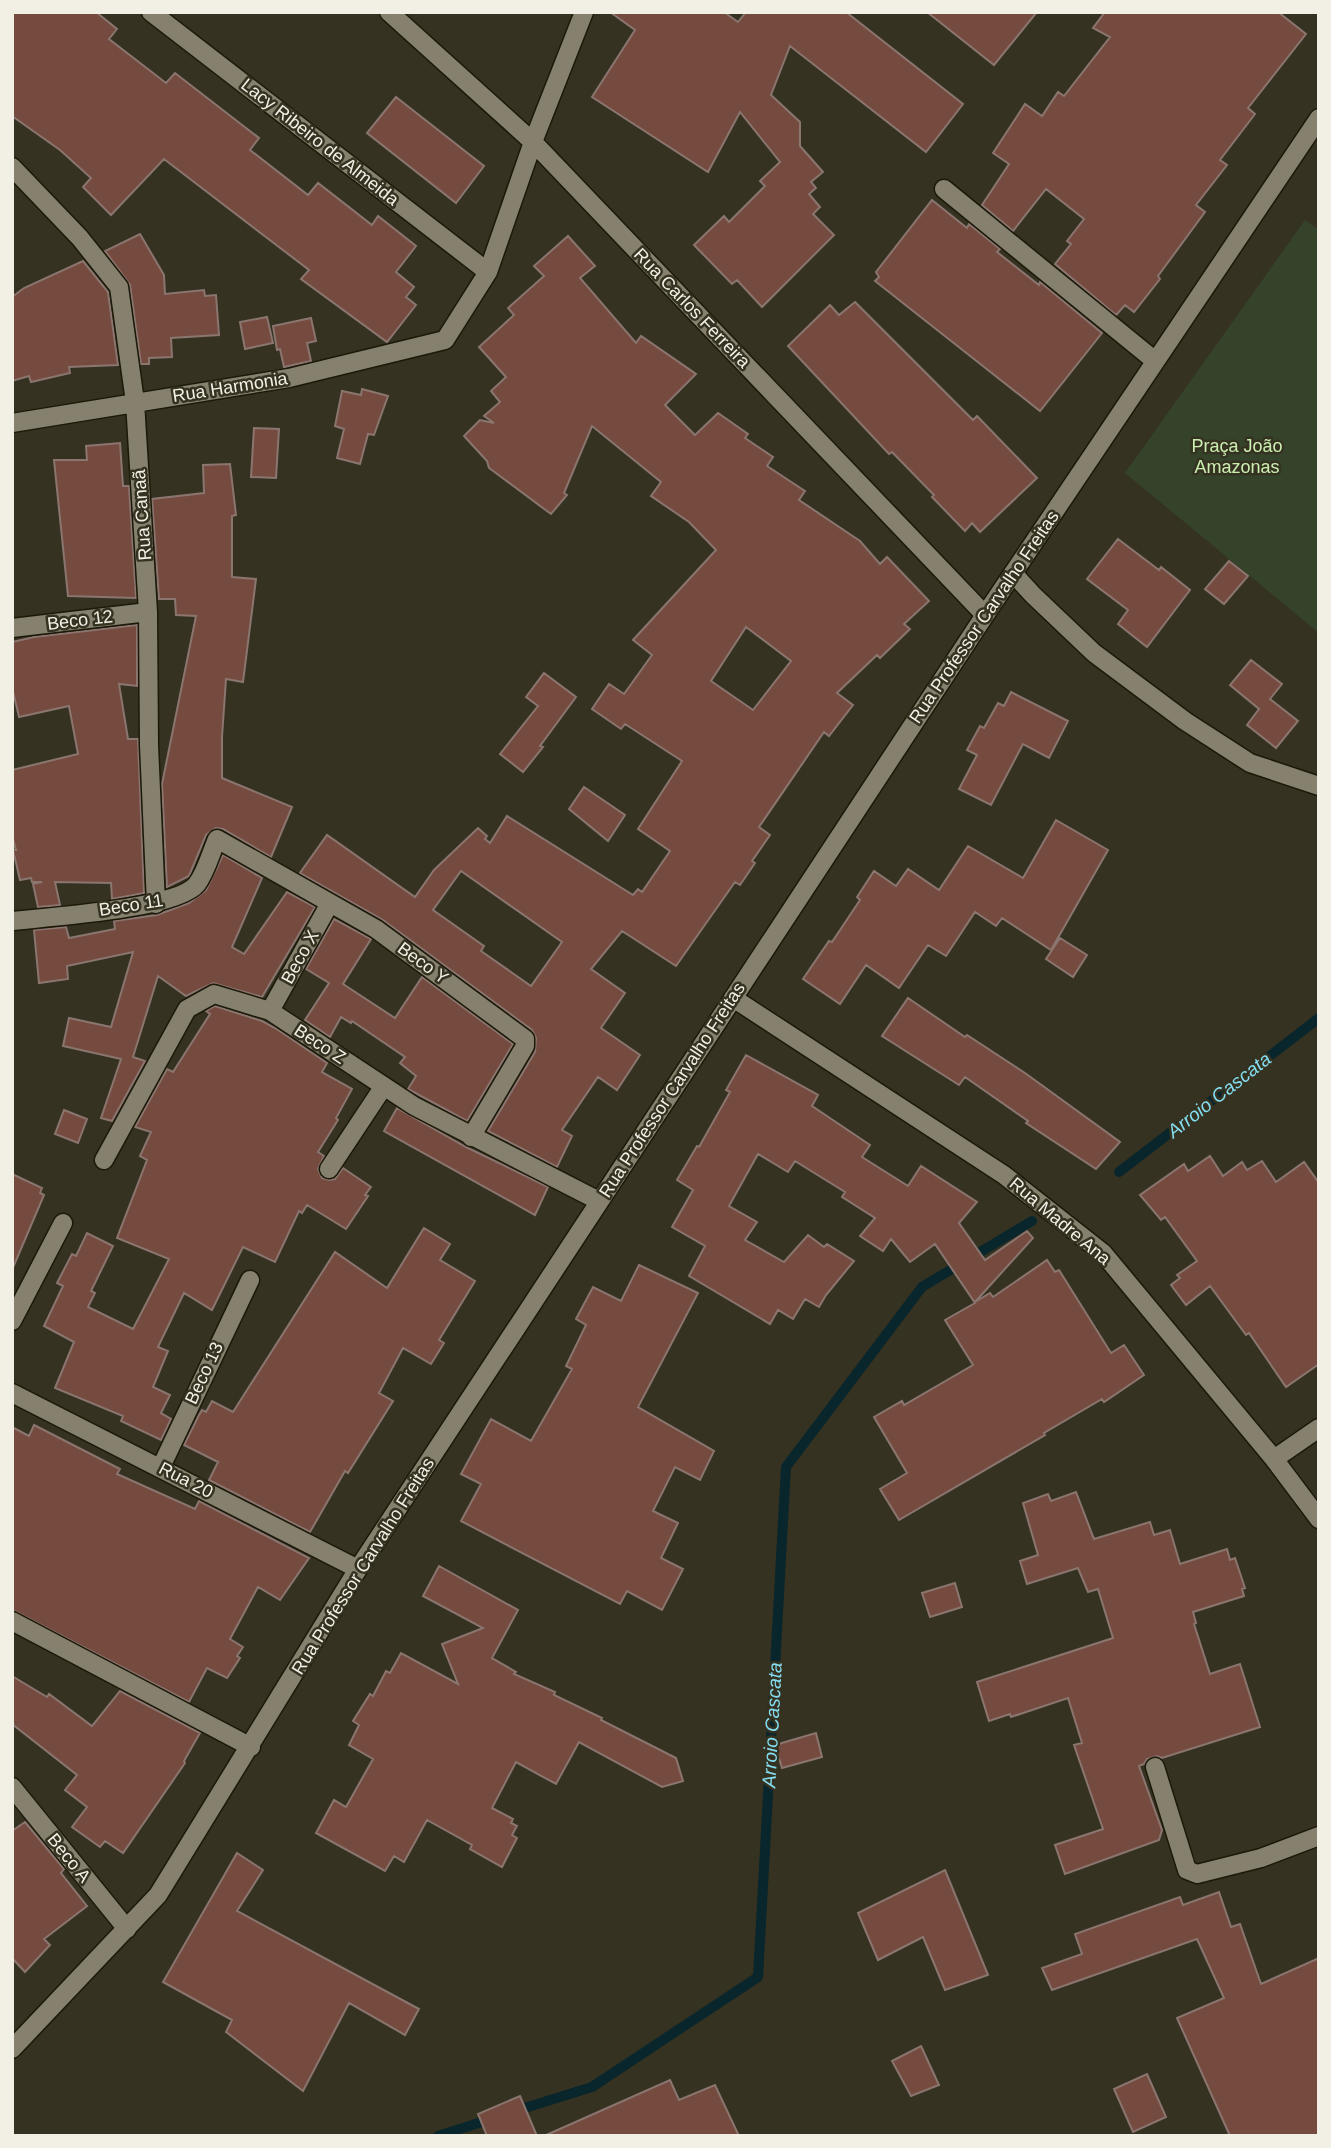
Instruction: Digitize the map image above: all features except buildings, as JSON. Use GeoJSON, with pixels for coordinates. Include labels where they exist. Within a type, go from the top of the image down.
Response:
{"type":"FeatureCollection","features":[{"type":"Feature","properties":{"kind":"street","name":"Lacy Ribeiro de Almeida"},"geometry":{"type":"LineString","coordinates":[[151,12],[488,272]]}},
{"type":"Feature","properties":{"kind":"street","name":"Rua Carlos Ferreira"},"geometry":{"type":"LineString","coordinates":[[389,12],[533,142],[985,615]]}},
{"type":"Feature","properties":{"kind":"street"},"geometry":{"type":"LineString","coordinates":[[488,272],[533,142],[584,12]]}},
{"type":"Feature","properties":{"kind":"street","name":"Rua Professor Carvalho Freitas"},"geometry":{"type":"LineString","coordinates":[[12,2049],[158,1895],[358,1569],[985,615],[1319,118]]}},
{"type":"Feature","properties":{"kind":"street","name":"Rua Canaã"},"geometry":{"type":"LineString","coordinates":[[12,167],[80,238],[119,287],[135,402],[148,612],[149,745],[156,904]]}},
{"type":"Feature","properties":{"kind":"street"},"geometry":{"type":"LineString","coordinates":[[944,189],[1154,360]]}},
{"type":"Feature","properties":{"kind":"street","name":"Rua Harmonia"},"geometry":{"type":"LineString","coordinates":[[12,423],[289,378],[445,340],[488,272]]}},
{"type":"Feature","properties":{"kind":"street"},"geometry":{"type":"LineString","coordinates":[[1013,573],[1094,653],[1185,721],[1250,764],[1319,786]]}},
{"type":"Feature","properties":{"kind":"street","name":"Beco 12"},"geometry":{"type":"LineString","coordinates":[[12,628],[148,612]]}},
{"type":"Feature","properties":{"kind":"street","name":"Beco 11"},"geometry":{"type":"LineString","coordinates":[[12,921],[156,904],[179,897],[197,885],[217,839]]}},
{"type":"Feature","properties":{"kind":"street","name":"Beco Y"},"geometry":{"type":"LineString","coordinates":[[217,839],[376,929],[525,1039],[525,1046],[471,1137]]}},
{"type":"Feature","properties":{"kind":"street","name":"Beco X"},"geometry":{"type":"LineString","coordinates":[[270,1011],[330,903]]}},
{"type":"Feature","properties":{"kind":"street","name":"Beco Z"},"geometry":{"type":"LineString","coordinates":[[104,1160],[187,1009],[214,994],[270,1011],[414,1106],[599,1201]]}},
{"type":"Feature","properties":{"kind":"street","name":"Rua Madre Ana"},"geometry":{"type":"LineString","coordinates":[[733,998],[1004,1175],[1103,1253],[1274,1459],[1319,1519]]}},
{"type":"Feature","properties":{"kind":"street"},"geometry":{"type":"LineString","coordinates":[[329,1169],[384,1086]]}},
{"type":"Feature","properties":{"kind":"street"},"geometry":{"type":"LineString","coordinates":[[12,1321],[63,1223]]}},
{"type":"Feature","properties":{"kind":"street","name":"Beco 13"},"geometry":{"type":"LineString","coordinates":[[161,1467],[250,1280]]}},
{"type":"Feature","properties":{"kind":"street","name":"Rua 20"},"geometry":{"type":"LineString","coordinates":[[12,1393],[358,1569]]}},
{"type":"Feature","properties":{"kind":"street"},"geometry":{"type":"LineString","coordinates":[[1274,1459],[1319,1428]]}},
{"type":"Feature","properties":{"kind":"street"},"geometry":{"type":"LineString","coordinates":[[12,1622],[251,1747]]}},
{"type":"Feature","properties":{"kind":"street"},"geometry":{"type":"LineString","coordinates":[[1155,1767],[1187,1870],[1197,1874],[1261,1858],[1319,1836]]}},
{"type":"Feature","properties":{"kind":"street","name":"Beco A"},"geometry":{"type":"LineString","coordinates":[[12,1787],[127,1929]]}},
{"type":"Feature","properties":{"kind":"green space","name":"Praça João Amazonas"},"geometry":{"type":"Polygon","coordinates":[[[1305,220],[1319,230],[1319,633],[1125,473],[1305,220]]]}},
{"type":"Feature","properties":{"kind":"waterway","name":"Arroio Cascata"},"geometry":{"type":"LineString","coordinates":[[1119,1172],[1319,1018]]}},
{"type":"Feature","properties":{"kind":"waterway","name":"Arroio Cascata"},"geometry":{"type":"LineString","coordinates":[[515,2111],[592,2087],[758,1977],[786,1467],[922,1287],[1032,1221]]}},
{"type":"Feature","properties":{"kind":"waterway","name":"Arroio Cascata"},"geometry":{"type":"LineString","coordinates":[[438,2136],[491,2119]]}}]}
